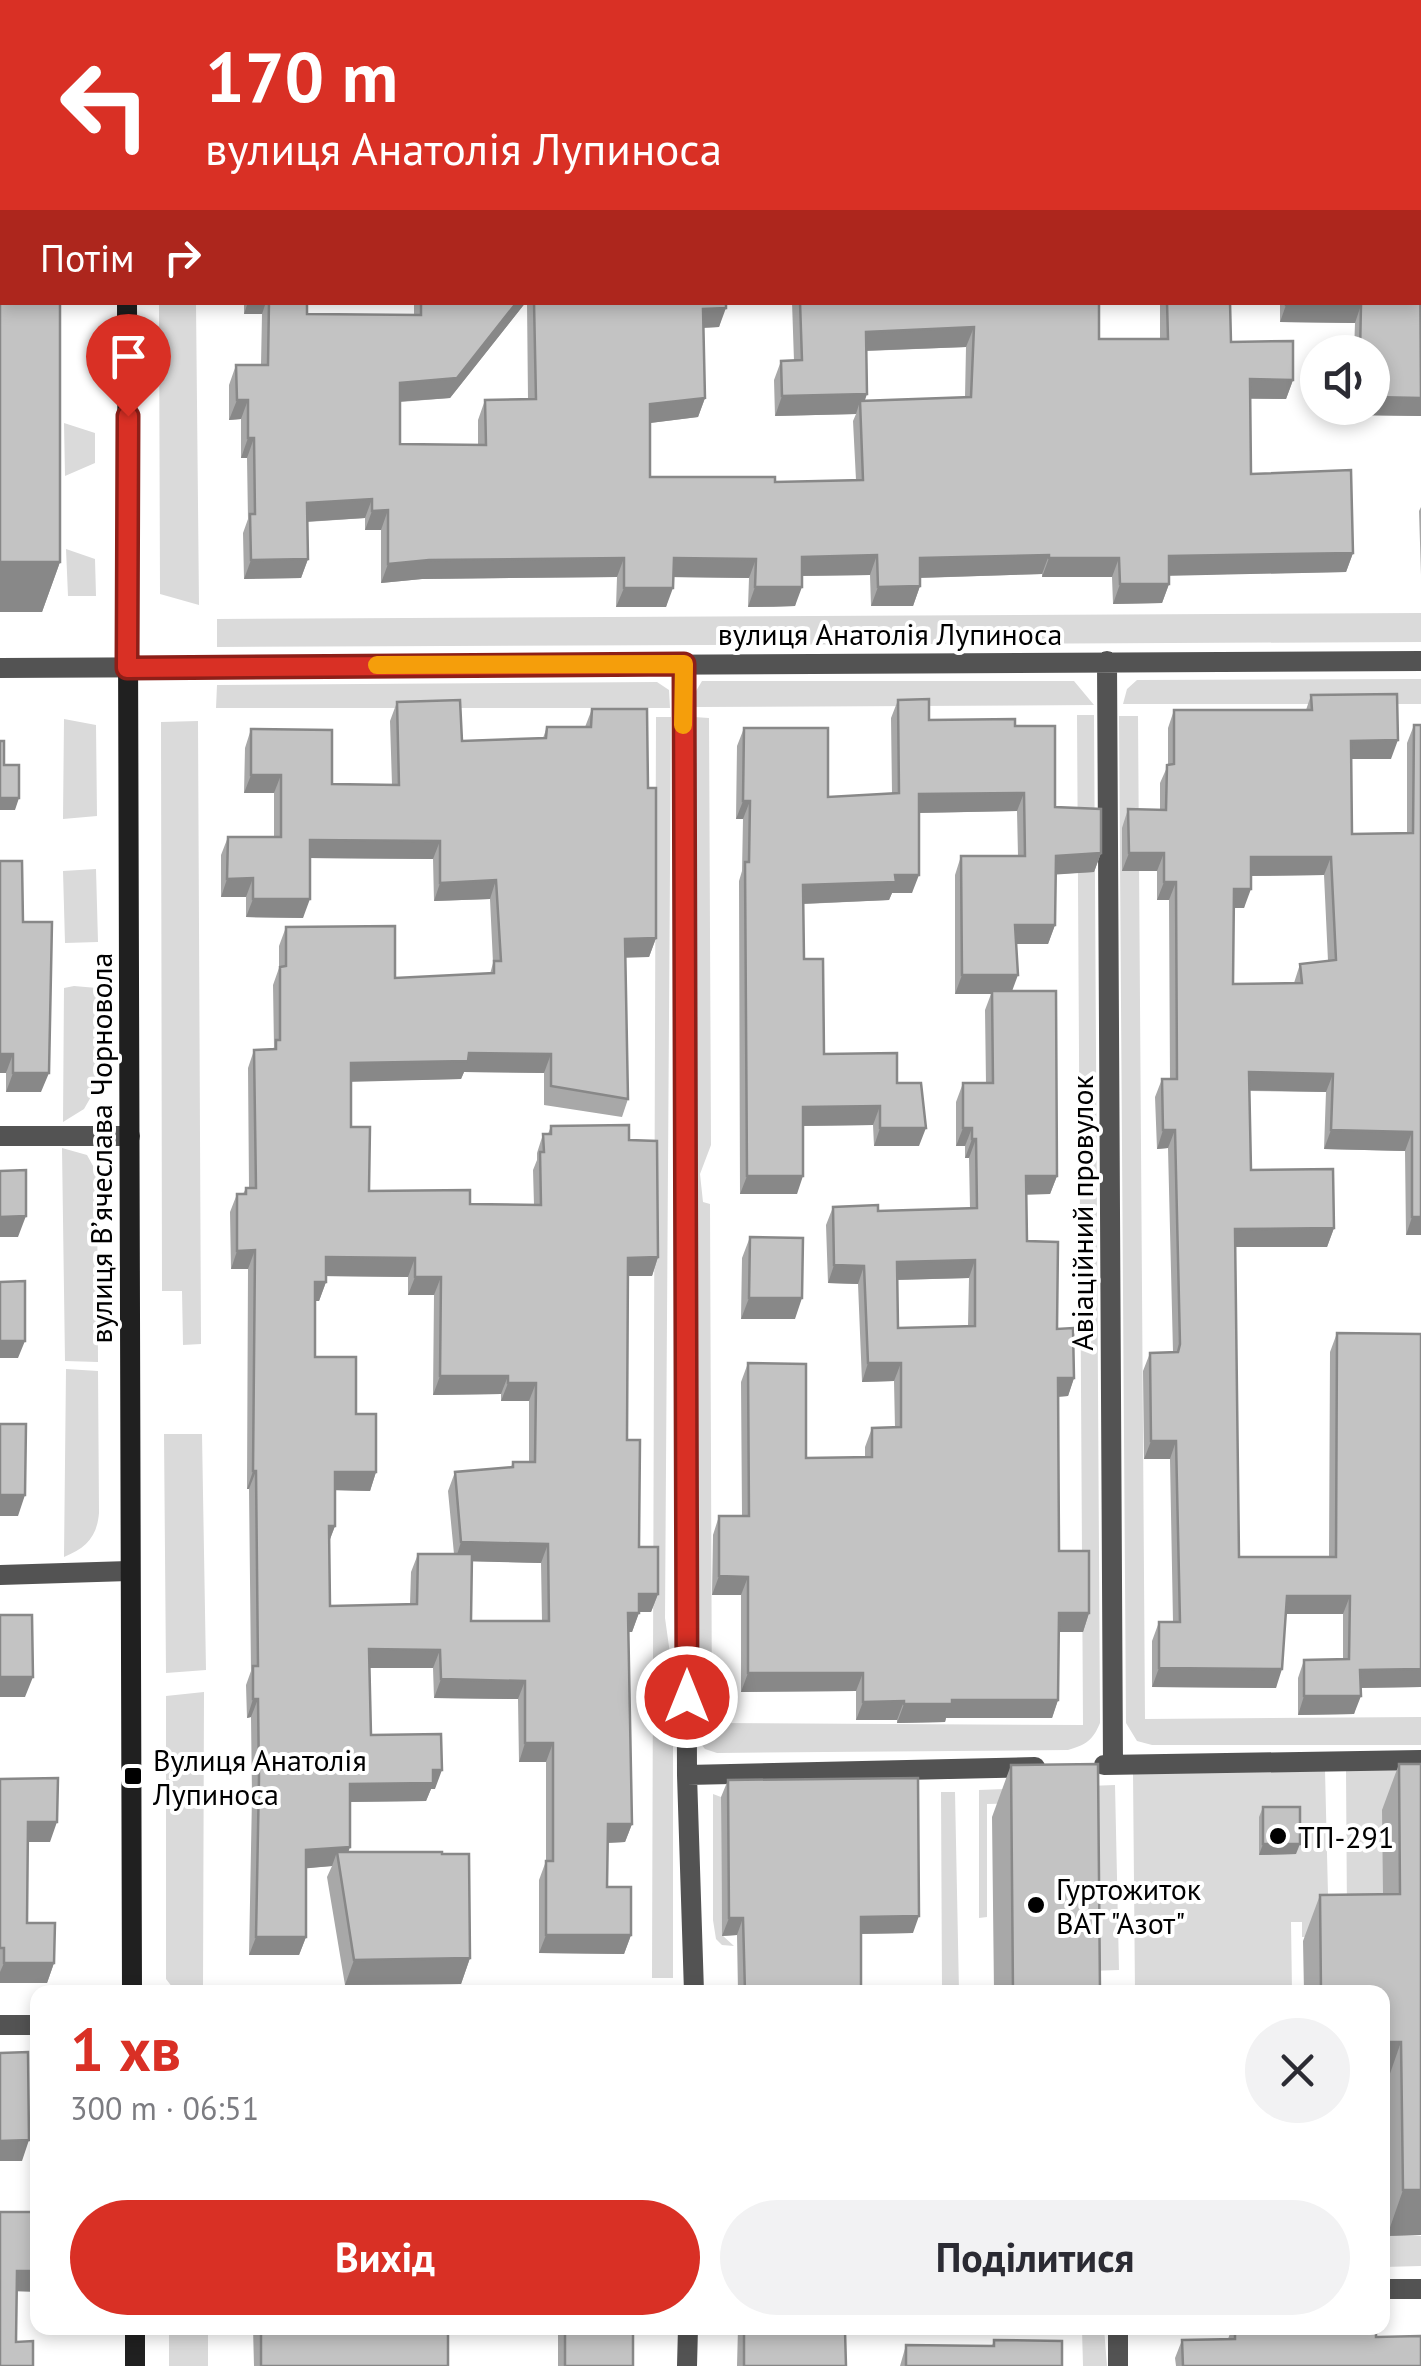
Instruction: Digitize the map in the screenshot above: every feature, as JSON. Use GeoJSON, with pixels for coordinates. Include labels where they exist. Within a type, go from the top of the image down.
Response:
{"type":"FeatureCollection","features":[{"type":"Feature","properties":{"kind":"main road","name":"вулиця Вʼячеслава Чорновола"},"geometry":{"type":"LineString","coordinates":[[127,305],[132,1985]]}},
{"type":"Feature","properties":{"kind":"main road"},"geometry":{"type":"LineString","coordinates":[[135,2335],[135,2366]]}},
{"type":"Feature","properties":{"kind":"street","name":"Авіаційний провулок"},"geometry":{"type":"LineString","coordinates":[[1108,661],[1114,1764]]}},
{"type":"Feature","properties":{"kind":"street","name":"вулиця Анатолія Лупиноса"},"geometry":{"type":"LineString","coordinates":[[0,668],[1421,661]]}},
{"type":"Feature","properties":{"kind":"street"},"geometry":{"type":"LineString","coordinates":[[684,664],[688,1776],[694,1985]]}},
{"type":"Feature","properties":{"kind":"street"},"geometry":{"type":"LineString","coordinates":[[0,1136],[130,1136]]}},
{"type":"Feature","properties":{"kind":"street"},"geometry":{"type":"LineString","coordinates":[[0,1575],[129,1571]]}},
{"type":"Feature","properties":{"kind":"street"},"geometry":{"type":"LineString","coordinates":[[688,1776],[1421,1760]]}},
{"type":"Feature","properties":{"kind":"street"},"geometry":{"type":"LineString","coordinates":[[0,2025],[30,2025]]}},
{"type":"Feature","properties":{"kind":"street"},"geometry":{"type":"LineString","coordinates":[[1390,2289],[1421,2290]]}},
{"type":"Feature","properties":{"kind":"street"},"geometry":{"type":"LineString","coordinates":[[687,2366],[688,2335]]}},
{"type":"Feature","properties":{"kind":"street"},"geometry":{"type":"LineString","coordinates":[[1118,2335],[1118,2366]]}},
{"type":"Feature","properties":{"kind":"shaded area"},"geometry":{"type":"Polygon","coordinates":[[[159,305],[196,305],[199,605],[160,594],[159,305]]]}},
{"type":"Feature","properties":{"kind":"shaded area"},"geometry":{"type":"Polygon","coordinates":[[[64,423],[95,433],[95,463],[65,476],[64,423]]]}},
{"type":"Feature","properties":{"kind":"shaded area"},"geometry":{"type":"Polygon","coordinates":[[[66,549],[95,559],[96,596],[68,596],[66,549]]]}},
{"type":"Feature","properties":{"kind":"shaded area"},"geometry":{"type":"Polygon","coordinates":[[[1421,613],[1421,642],[217,647],[217,619],[1421,613]]]}},
{"type":"Feature","properties":{"kind":"shaded area"},"geometry":{"type":"Polygon","coordinates":[[[1421,679],[1421,704],[1123,704],[1127,689],[1137,680],[1421,679]]]}},
{"type":"Feature","properties":{"kind":"shaded area"},"geometry":{"type":"Polygon","coordinates":[[[702,681],[1074,681],[1094,705],[696,707],[696,691],[702,681]]]}},
{"type":"Feature","properties":{"kind":"shaded area"},"geometry":{"type":"Polygon","coordinates":[[[657,682],[669,690],[670,708],[216,708],[217,685],[657,682]]]}},
{"type":"Feature","properties":{"kind":"shaded area"},"geometry":{"type":"Polygon","coordinates":[[[1077,715],[1094,715],[1100,1723],[1088,1741],[1068,1750],[717,1753],[705,1749],[697,1739],[694,717],[709,718],[711,1145],[700,1174],[703,1202],[710,1204],[712,1723],[1083,1725],[1077,715]]]}},
{"type":"Feature","properties":{"kind":"shaded area"},"geometry":{"type":"Polygon","coordinates":[[[1119,716],[1138,716],[1145,1719],[1421,1717],[1421,1745],[1152,1745],[1137,1741],[1126,1723],[1119,716]]]}},
{"type":"Feature","properties":{"kind":"shaded area"},"geometry":{"type":"Polygon","coordinates":[[[656,717],[671,717],[665,1618],[673,1675],[673,1978],[652,1978],[656,717]]]}},
{"type":"Feature","properties":{"kind":"shaded area"},"geometry":{"type":"Polygon","coordinates":[[[64,719],[96,725],[97,816],[63,819],[64,719]]]}},
{"type":"Feature","properties":{"kind":"shaded area"},"geometry":{"type":"Polygon","coordinates":[[[198,721],[201,1344],[183,1345],[182,1291],[162,1291],[161,722],[198,721]]]}},
{"type":"Feature","properties":{"kind":"shaded area"},"geometry":{"type":"Polygon","coordinates":[[[96,869],[98,942],[65,943],[63,871],[96,869]]]}},
{"type":"Feature","properties":{"kind":"shaded area"},"geometry":{"type":"Polygon","coordinates":[[[64,988],[97,988],[96,1088],[84,1109],[63,1122],[64,988]]]}},
{"type":"Feature","properties":{"kind":"shaded area"},"geometry":{"type":"Polygon","coordinates":[[[62,1148],[87,1155],[97,1173],[98,1362],[65,1361],[62,1148]]]}},
{"type":"Feature","properties":{"kind":"shaded area"},"geometry":{"type":"Polygon","coordinates":[[[66,1369],[98,1371],[99,1513],[89,1541],[64,1557],[66,1369]]]}},
{"type":"Feature","properties":{"kind":"shaded area"},"geometry":{"type":"Polygon","coordinates":[[[164,1434],[202,1434],[206,1670],[166,1673],[164,1434]]]}},
{"type":"Feature","properties":{"kind":"shaded area"},"geometry":{"type":"Polygon","coordinates":[[[204,1692],[203,1985],[171,1985],[166,1979],[166,1696],[204,1692]]]}},
{"type":"Feature","properties":{"kind":"shaded area"},"geometry":{"type":"Polygon","coordinates":[[[1346,1769],[1421,1769],[1383,1918],[1347,1918],[1346,1769]]]}},
{"type":"Feature","properties":{"kind":"shaded area"},"geometry":{"type":"Polygon","coordinates":[[[1325,1770],[1329,1936],[1302,1937],[1302,1922],[1291,1922],[1292,1985],[1135,1985],[1133,1772],[1325,1770]]]}},
{"type":"Feature","properties":{"kind":"shaded area"},"geometry":{"type":"Polygon","coordinates":[[[1115,1785],[1119,1970],[1089,1971],[1085,1802],[987,1804],[987,1917],[979,1918],[979,1790],[1115,1785]]]}},
{"type":"Feature","properties":{"kind":"shaded area"},"geometry":{"type":"Polygon","coordinates":[[[941,1792],[955,1792],[959,1985],[942,1985],[941,1792]]]}},
{"type":"Feature","properties":{"kind":"shaded area"},"geometry":{"type":"Polygon","coordinates":[[[713,1794],[721,1797],[722,1935],[734,1946],[722,1945],[716,1939],[713,1920],[713,1794]]]}},
{"type":"Feature","properties":{"kind":"shaded area"},"geometry":{"type":"Polygon","coordinates":[[[1390,2236],[1421,2236],[1421,2266],[1390,2267],[1390,2236]]]}},
{"type":"Feature","properties":{"kind":"shaded area"},"geometry":{"type":"Polygon","coordinates":[[[169,2335],[208,2335],[208,2366],[169,2366],[169,2335]]]}},
{"type":"Feature","properties":{"kind":"shaded area"},"geometry":{"type":"Polygon","coordinates":[[[1082,2335],[1105,2335],[1107,2366],[1083,2366],[1082,2335]]]}},
{"type":"Feature","properties":{"kind":"building"},"geometry":{"type":"Polygon","coordinates":[[[0,305],[60,305],[60,562],[0,562],[0,305]]]}},
{"type":"Feature","properties":{"kind":"building"},"geometry":{"type":"Polygon","coordinates":[[[269,305],[307,305],[307,314],[421,315],[421,305],[515,305],[457,378],[400,383],[400,444],[486,445],[485,400],[536,399],[534,305],[726,305],[703,309],[705,398],[650,404],[650,477],[775,477],[775,482],[863,480],[860,401],[971,397],[974,327],[866,332],[867,394],[782,396],[781,361],[802,360],[800,305],[1099,305],[1099,339],[1168,339],[1167,305],[1230,305],[1231,342],[1293,341],[1293,380],[1250,379],[1251,474],[1351,470],[1353,553],[1169,556],[1169,584],[1120,584],[1119,558],[920,558],[920,586],[878,587],[877,555],[802,557],[802,587],[755,587],[756,559],[674,558],[673,588],[624,588],[624,558],[388,564],[388,510],[372,511],[372,499],[307,503],[308,559],[251,560],[254,438],[248,438],[248,400],[237,400],[236,365],[268,365],[269,305]]]}},
{"type":"Feature","properties":{"kind":"building"},"geometry":{"type":"Polygon","coordinates":[[[1361,305],[1420,305],[1421,398],[1390,397],[1390,335],[1360,335],[1361,305]]]}},
{"type":"Feature","properties":{"kind":"building"},"geometry":{"type":"Polygon","coordinates":[[[1397,694],[1398,740],[1351,741],[1352,834],[1413,833],[1414,725],[1421,725],[1421,1217],[1412,1217],[1412,1132],[1331,1130],[1333,1074],[1249,1072],[1251,1170],[1333,1169],[1334,1228],[1235,1229],[1239,1557],[1336,1557],[1337,1333],[1421,1334],[1421,1669],[1360,1670],[1361,1696],[1304,1696],[1304,1660],[1349,1659],[1350,1596],[1287,1596],[1282,1669],[1159,1668],[1159,1622],[1180,1622],[1176,1441],[1151,1441],[1150,1353],[1178,1352],[1180,1344],[1175,1130],[1163,1130],[1162,1079],[1177,1079],[1176,882],[1164,882],[1164,853],[1129,853],[1128,809],[1166,810],[1167,765],[1174,764],[1174,710],[1312,710],[1311,695],[1397,694]],[[1251,857],[1251,889],[1234,889],[1233,984],[1302,983],[1300,964],[1336,960],[1331,857],[1251,857]]]}},
{"type":"Feature","properties":{"kind":"building"},"geometry":{"type":"Polygon","coordinates":[[[929,699],[929,720],[1015,719],[1015,726],[1055,726],[1055,807],[1101,809],[1101,853],[1056,856],[1055,925],[1015,925],[1018,975],[962,975],[961,856],[1025,856],[1024,793],[919,794],[919,875],[895,875],[896,882],[803,885],[804,959],[823,959],[824,1054],[897,1053],[897,1083],[921,1083],[926,1128],[880,1128],[880,1106],[803,1107],[803,1176],[747,1176],[745,862],[749,862],[750,801],[743,801],[744,728],[828,728],[828,797],[899,793],[898,700],[929,699]]]}},
{"type":"Feature","properties":{"kind":"building"},"geometry":{"type":"Polygon","coordinates":[[[460,700],[462,741],[546,738],[547,727],[591,727],[592,709],[647,709],[648,788],[656,788],[656,938],[625,939],[628,1099],[551,1086],[551,1054],[469,1053],[468,1061],[351,1063],[351,1127],[370,1127],[369,1191],[470,1190],[470,1204],[541,1205],[540,1152],[544,1152],[543,1134],[551,1134],[551,1126],[629,1125],[629,1140],[657,1141],[658,1257],[628,1258],[627,1440],[640,1440],[639,1547],[658,1547],[658,1594],[639,1594],[639,1613],[628,1613],[632,1824],[608,1824],[607,1887],[631,1887],[631,1935],[546,1935],[546,1861],[553,1861],[553,1743],[525,1743],[525,1681],[441,1679],[440,1650],[369,1649],[371,1735],[441,1734],[442,1770],[433,1770],[433,1783],[350,1784],[350,1847],[306,1850],[306,1937],[256,1937],[259,1778],[258,1699],[253,1699],[253,1666],[258,1666],[253,1471],[255,1250],[237,1251],[237,1194],[246,1194],[246,1188],[256,1188],[254,1050],[276,1049],[276,1040],[280,1040],[280,967],[286,966],[286,927],[395,926],[395,978],[494,973],[494,961],[501,961],[496,880],[440,883],[440,841],[310,840],[310,899],[253,899],[253,878],[227,879],[228,837],[281,837],[281,775],[251,775],[251,729],[332,730],[332,784],[399,785],[397,702],[460,700]],[[326,1257],[326,1282],[315,1282],[315,1357],[356,1357],[356,1414],[376,1414],[376,1472],[335,1472],[335,1526],[329,1526],[330,1606],[417,1604],[418,1554],[472,1554],[471,1621],[549,1621],[548,1544],[461,1542],[455,1472],[535,1462],[536,1383],[508,1383],[508,1376],[440,1376],[441,1277],[415,1277],[415,1258],[326,1257]]]}},
{"type":"Feature","properties":{"kind":"building"},"geometry":{"type":"Polygon","coordinates":[[[0,741],[4,741],[4,765],[19,765],[19,798],[0,798],[0,741]]]}},
{"type":"Feature","properties":{"kind":"building"},"geometry":{"type":"Polygon","coordinates":[[[0,861],[22,861],[23,922],[52,922],[49,1073],[13,1073],[13,1054],[0,1054],[0,861]]]}},
{"type":"Feature","properties":{"kind":"building"},"geometry":{"type":"Polygon","coordinates":[[[992,991],[1056,991],[1057,1176],[1026,1176],[1027,1241],[1058,1242],[1057,1329],[1073,1328],[1074,1378],[1058,1378],[1059,1551],[1089,1551],[1089,1613],[1059,1613],[1058,1700],[863,1702],[863,1673],[748,1673],[748,1577],[719,1576],[719,1516],[749,1516],[748,1363],[806,1364],[806,1458],[872,1457],[872,1428],[901,1427],[901,1363],[868,1363],[864,1266],[834,1265],[833,1207],[878,1205],[878,1211],[977,1208],[976,1139],[972,1139],[972,1128],[963,1128],[963,1083],[993,1083],[992,991]],[[975,1260],[897,1262],[898,1328],[975,1326],[975,1260]]]}},
{"type":"Feature","properties":{"kind":"building"},"geometry":{"type":"Polygon","coordinates":[[[26,1170],[26,1216],[0,1217],[0,1171],[26,1170]]]}},
{"type":"Feature","properties":{"kind":"building"},"geometry":{"type":"Polygon","coordinates":[[[750,1237],[803,1238],[802,1298],[749,1298],[750,1237]]]}},
{"type":"Feature","properties":{"kind":"building"},"geometry":{"type":"Polygon","coordinates":[[[25,1281],[25,1341],[0,1341],[0,1282],[25,1281]]]}},
{"type":"Feature","properties":{"kind":"building"},"geometry":{"type":"Polygon","coordinates":[[[0,1424],[26,1424],[25,1495],[0,1495],[0,1424]]]}},
{"type":"Feature","properties":{"kind":"building"},"geometry":{"type":"Polygon","coordinates":[[[0,1615],[32,1615],[33,1677],[0,1677],[0,1615]]]}},
{"type":"Feature","properties":{"kind":"building"},"geometry":{"type":"Polygon","coordinates":[[[1098,1764],[1100,1985],[1013,1985],[1011,1765],[1098,1764]]]}},
{"type":"Feature","properties":{"kind":"building"},"geometry":{"type":"Polygon","coordinates":[[[1399,1764],[1421,1764],[1421,2190],[1403,2190],[1401,2042],[1390,2042],[1390,1985],[1321,1985],[1320,1895],[1400,1894],[1399,1764]]]}},
{"type":"Feature","properties":{"kind":"building"},"geometry":{"type":"Polygon","coordinates":[[[58,1778],[57,1822],[28,1822],[27,1923],[55,1923],[54,1963],[4,1963],[4,1948],[0,1948],[0,1779],[58,1778]]]}},
{"type":"Feature","properties":{"kind":"building"},"geometry":{"type":"Polygon","coordinates":[[[918,1778],[919,1916],[861,1917],[861,1985],[745,1985],[743,1918],[729,1918],[728,1780],[918,1778]]]}},
{"type":"Feature","properties":{"kind":"building","name":"ТП-291"},"geometry":{"type":"Polygon","coordinates":[[[1263,1807],[1300,1807],[1300,1844],[1263,1844],[1263,1807]]]}},
{"type":"Feature","properties":{"kind":"building"},"geometry":{"type":"Polygon","coordinates":[[[337,1852],[469,1854],[470,1958],[354,1960],[337,1852]]]}},
{"type":"Feature","properties":{"kind":"building"},"geometry":{"type":"Polygon","coordinates":[[[28,2052],[29,2140],[0,2141],[0,2053],[28,2052]]]}},
{"type":"Feature","properties":{"kind":"building"},"geometry":{"type":"Polygon","coordinates":[[[0,2212],[30,2212],[30,2271],[17,2271],[16,2342],[33,2341],[33,2366],[0,2366],[0,2212]]]}},
{"type":"Feature","properties":{"kind":"building"},"geometry":{"type":"Polygon","coordinates":[[[261,2335],[448,2335],[448,2366],[261,2366],[261,2335]]]}},
{"type":"Feature","properties":{"kind":"building"},"geometry":{"type":"Polygon","coordinates":[[[565,2335],[633,2335],[633,2366],[565,2366],[565,2335]]]}},
{"type":"Feature","properties":{"kind":"building"},"geometry":{"type":"Polygon","coordinates":[[[744,2335],[845,2335],[846,2366],[744,2366],[744,2335]]]}},
{"type":"Feature","properties":{"kind":"building"},"geometry":{"type":"Polygon","coordinates":[[[1235,2335],[1421,2336],[1421,2366],[1183,2366],[1182,2340],[1235,2339],[1235,2335]]]}},
{"type":"Feature","properties":{"kind":"building"},"geometry":{"type":"Polygon","coordinates":[[[994,2340],[1062,2341],[1062,2366],[906,2366],[906,2345],[994,2346],[994,2340]]]}},
{"type":"Feature","properties":{"kind":"slow traffic"},"geometry":{"type":"LineString","coordinates":[[377,665],[684,664],[683,725]]}},
{"type":"Feature","properties":{"kind":"place","name":"Вулиця Анатолія Лупиноса"},"geometry":{"type":"Point","coordinates":[133,1776]}},
{"type":"Feature","properties":{"kind":"place","name":"ТП-291"},"geometry":{"type":"Point","coordinates":[1278,1836]}},
{"type":"Feature","properties":{"kind":"place","name":"Гуртожиток ВАТ \"Азот\""},"geometry":{"type":"Point","coordinates":[1036,1905]}},
{"type":"Feature","properties":{"kind":"route"},"geometry":{"type":"LineString","coordinates":[[128,416],[127,668],[684,664],[687,1697]]}}]}
